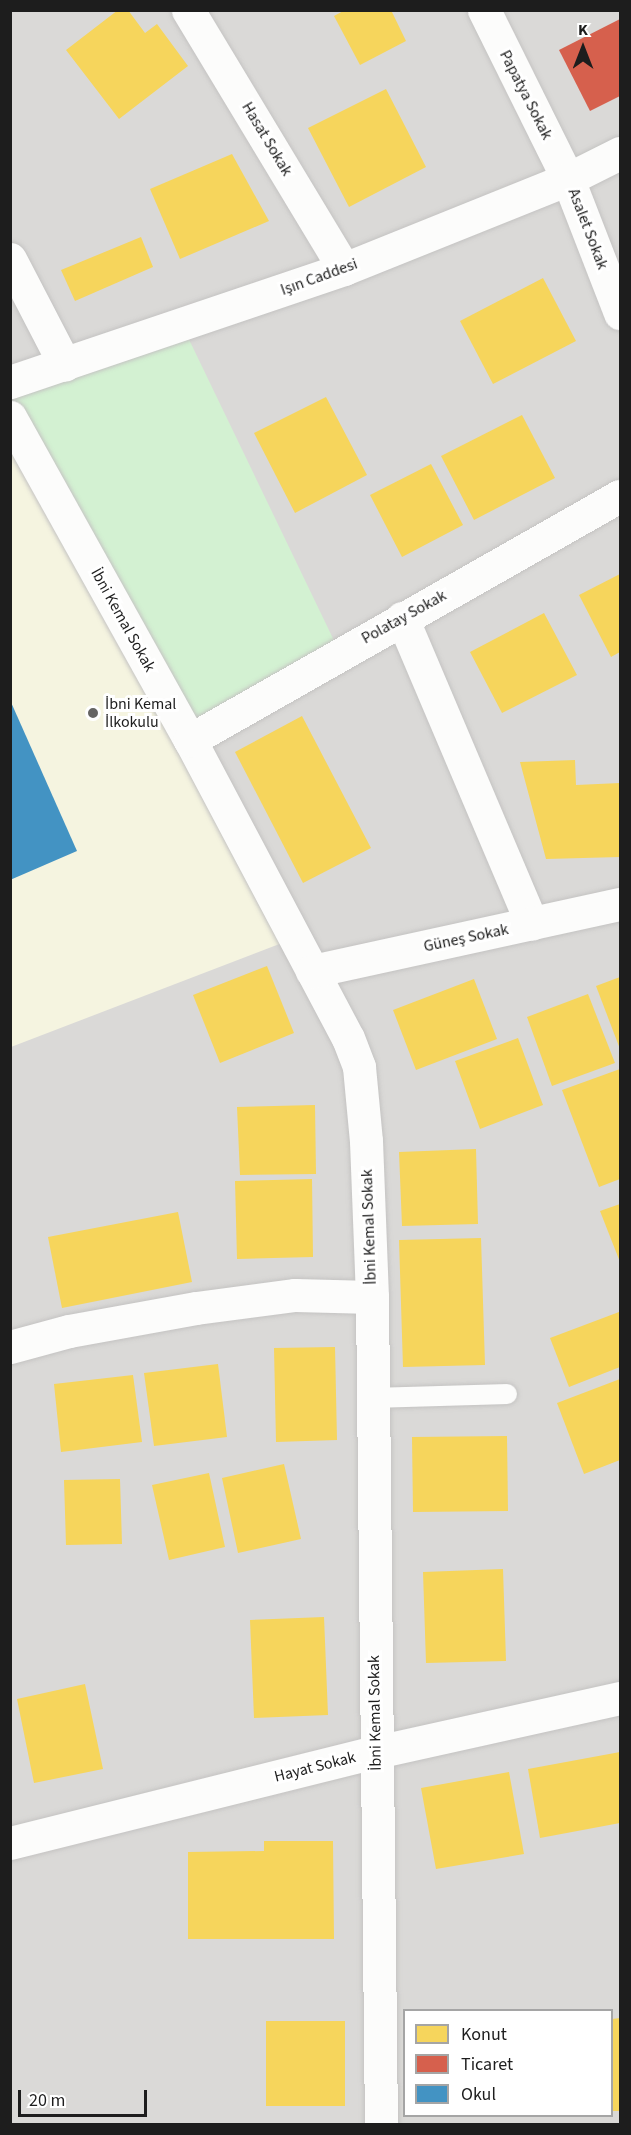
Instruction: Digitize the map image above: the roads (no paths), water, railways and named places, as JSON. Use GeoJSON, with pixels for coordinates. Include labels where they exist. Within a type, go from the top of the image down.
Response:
{"type":"FeatureCollection","features":[{"type":"Feature","properties":{"kind":"street","name":"Hasat Sokak"},"geometry":{"type":"LineString","coordinates":[[188,10],[344,268]]}},
{"type":"Feature","properties":{"kind":"street","name":"Papatya Sokak"},"geometry":{"type":"LineString","coordinates":[[484,10],[568,179]]}},
{"type":"Feature","properties":{"kind":"street","name":"Işın Caddesi"},"geometry":{"type":"LineString","coordinates":[[10,382],[344,268],[568,179],[621,153]]}},
{"type":"Feature","properties":{"kind":"street","name":"Asalet Sokak"},"geometry":{"type":"LineString","coordinates":[[568,179],[621,313]]}},
{"type":"Feature","properties":{"kind":"street"},"geometry":{"type":"LineString","coordinates":[[10,259],[65,365]]}},
{"type":"Feature","properties":{"kind":"street","name":"İbni Kemal Sokak"},"geometry":{"type":"LineString","coordinates":[[10,417],[190,740],[312,971],[359,1067],[366,1141],[372,1297],[381,2124]]}},
{"type":"Feature","properties":{"kind":"street","name":"Polatay Sokak"},"geometry":{"type":"LineString","coordinates":[[190,740],[621,496]]}},
{"type":"Feature","properties":{"kind":"street"},"geometry":{"type":"LineString","coordinates":[[402,618],[532,924]]}},
{"type":"Feature","properties":{"kind":"street","name":"Güneş Sokak"},"geometry":{"type":"LineString","coordinates":[[312,971],[621,904]]}},
{"type":"Feature","properties":{"kind":"street"},"geometry":{"type":"LineString","coordinates":[[10,1347],[69,1331],[207,1307],[295,1295],[372,1297]]}},
{"type":"Feature","properties":{"kind":"street","name":"Hayat Sokak"},"geometry":{"type":"LineString","coordinates":[[10,1843],[376,1752],[621,1698]]}},
{"type":"Feature","properties":{"kind":"lane"},"geometry":{"type":"LineString","coordinates":[[373,1398],[507,1394]]}},
{"type":"Feature","properties":{"kind":"place","name":"İbni Kemal İlkokulu"},"geometry":{"type":"Point","coordinates":[93,713]}}]}
